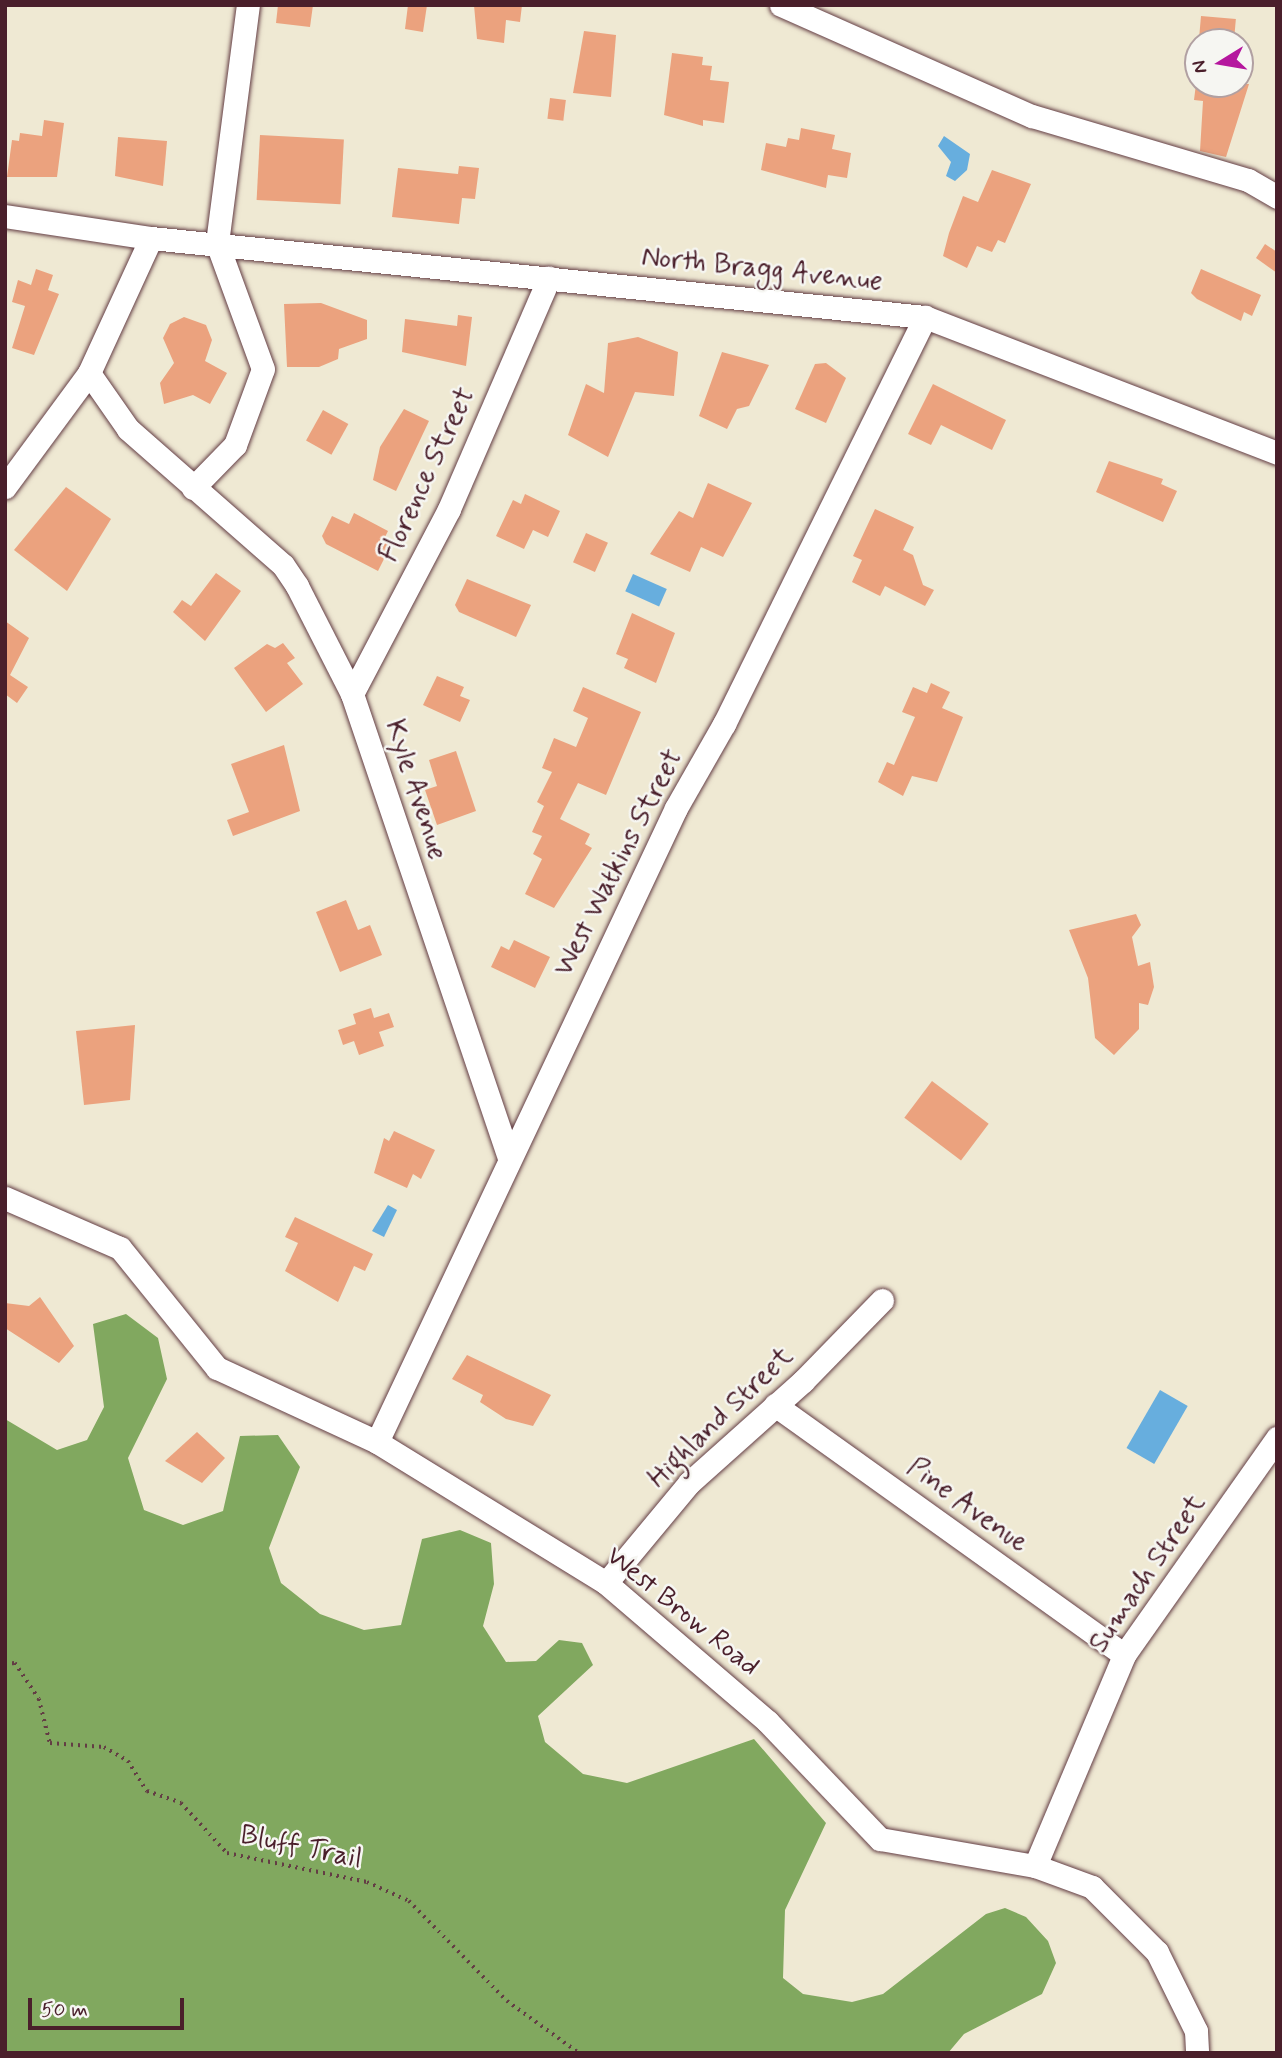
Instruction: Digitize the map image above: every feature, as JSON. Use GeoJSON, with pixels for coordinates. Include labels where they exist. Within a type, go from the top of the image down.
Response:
{"type":"FeatureCollection","features":[{"type":"Feature","properties":{"kind":"street"},"geometry":{"type":"LineString","coordinates":[[193,488],[235,445],[263,369],[217,243],[248,5]]}},
{"type":"Feature","properties":{"kind":"street"},"geometry":{"type":"LineString","coordinates":[[781,5],[1032,116],[1248,180],[1277,197]]}},
{"type":"Feature","properties":{"kind":"street"},"geometry":{"type":"LineString","coordinates":[[5,216],[151,237],[89,373],[5,487]]}},
{"type":"Feature","properties":{"kind":"street","name":"North Bragg Avenue"},"geometry":{"type":"LineString","coordinates":[[151,237],[925,317],[1277,453]]}},
{"type":"Feature","properties":{"kind":"street","name":"Florence Street"},"geometry":{"type":"LineString","coordinates":[[352,694],[449,509],[549,278]]}},
{"type":"Feature","properties":{"kind":"street","name":"West Watkins Street"},"geometry":{"type":"LineString","coordinates":[[377,1443],[508,1155],[925,317]]}},
{"type":"Feature","properties":{"kind":"street","name":"Kyle Avenue"},"geometry":{"type":"LineString","coordinates":[[89,373],[128,429],[283,565],[352,694],[508,1155]]}},
{"type":"Feature","properties":{"kind":"street","name":"West Brow Road"},"geometry":{"type":"LineString","coordinates":[[5,1198],[120,1248],[216,1368],[377,1443],[606,1583],[768,1722],[880,1839],[1035,1866],[1092,1887],[1157,1952],[1196,2031],[1197,2053]]}},
{"type":"Feature","properties":{"kind":"street","name":"Highland Street"},"geometry":{"type":"LineString","coordinates":[[606,1583],[689,1483],[775,1405],[882,1300]]}},
{"type":"Feature","properties":{"kind":"street","name":"Pine Avenue"},"geometry":{"type":"LineString","coordinates":[[775,1405],[1124,1656]]}},
{"type":"Feature","properties":{"kind":"street","name":"Sumach Street"},"geometry":{"type":"LineString","coordinates":[[1035,1866],[1124,1656],[1277,1438]]}},
{"type":"Feature","properties":{"kind":"path","name":"Bluff Trail"},"geometry":{"type":"LineString","coordinates":[[5,1664],[15,1664],[39,1699],[50,1743],[104,1747],[128,1761],[147,1791],[181,1803],[227,1853],[367,1882],[408,1901],[507,2001],[579,2053]]}},
{"type":"Feature","properties":{"kind":"green space"},"geometry":{"type":"Polygon","coordinates":[[[126,1314],[158,1338],[167,1379],[128,1458],[144,1510],[183,1525],[223,1511],[240,1436],[278,1435],[300,1467],[269,1548],[281,1583],[320,1614],[364,1630],[401,1625],[422,1539],[460,1530],[491,1543],[494,1584],[483,1626],[506,1662],[536,1661],[559,1640],[582,1643],[593,1665],[538,1716],[545,1742],[583,1774],[627,1783],[754,1739],[826,1823],[785,1910],[783,1978],[803,1994],[852,2002],[883,1994],[986,1914],[1005,1908],[1026,1917],[1048,1941],[1056,1963],[1042,1994],[964,2034],[948,2053],[5,2053],[5,1419],[57,1450],[87,1440],[104,1407],[93,1324],[126,1314]]]}},
{"type":"Feature","properties":{"kind":"water"},"geometry":{"type":"Polygon","coordinates":[[[944,136],[970,154],[967,170],[955,181],[946,176],[951,162],[938,146],[944,136]]]}},
{"type":"Feature","properties":{"kind":"water"},"geometry":{"type":"Polygon","coordinates":[[[633,574],[667,589],[659,606],[625,591],[633,574]]]}},
{"type":"Feature","properties":{"kind":"water"},"geometry":{"type":"Polygon","coordinates":[[[388,1205],[397,1210],[384,1237],[372,1231],[388,1205]]]}},
{"type":"Feature","properties":{"kind":"water"},"geometry":{"type":"Polygon","coordinates":[[[1160,1390],[1188,1406],[1154,1464],[1126,1448],[1160,1390]]]}},
{"type":"Feature","properties":{"kind":"building"},"geometry":{"type":"Polygon","coordinates":[[[278,5],[313,5],[310,27],[276,23],[278,5]]]}},
{"type":"Feature","properties":{"kind":"building"},"geometry":{"type":"Polygon","coordinates":[[[408,5],[427,5],[423,32],[405,29],[408,5]]]}},
{"type":"Feature","properties":{"kind":"building"},"geometry":{"type":"Polygon","coordinates":[[[474,5],[522,5],[520,22],[506,20],[504,43],[477,39],[474,5]]]}},
{"type":"Feature","properties":{"kind":"building"},"geometry":{"type":"Polygon","coordinates":[[[1201,16],[1236,19],[1235,28],[1200,28],[1201,16]]]}},
{"type":"Feature","properties":{"kind":"building"},"geometry":{"type":"Polygon","coordinates":[[[584,31],[616,35],[611,97],[573,93],[584,31]]]}},
{"type":"Feature","properties":{"kind":"building"},"geometry":{"type":"Polygon","coordinates":[[[672,53],[703,57],[702,65],[712,66],[710,80],[729,82],[724,123],[703,120],[703,126],[664,115],[672,53]]]}},
{"type":"Feature","properties":{"kind":"building"},"geometry":{"type":"Polygon","coordinates":[[[550,98],[566,100],[563,121],[547,119],[550,98]]]}},
{"type":"Feature","properties":{"kind":"building"},"geometry":{"type":"Polygon","coordinates":[[[1245,98],[1226,157],[1200,151],[1203,101],[1194,100],[1245,98]]]}},
{"type":"Feature","properties":{"kind":"building"},"geometry":{"type":"Polygon","coordinates":[[[44,120],[64,123],[57,177],[7,177],[12,140],[19,141],[20,133],[42,136],[44,120]]]}},
{"type":"Feature","properties":{"kind":"building"},"geometry":{"type":"Polygon","coordinates":[[[801,128],[835,135],[832,149],[851,153],[847,178],[828,175],[826,188],[761,170],[766,143],[786,147],[788,138],[799,140],[801,128]]]}},
{"type":"Feature","properties":{"kind":"building"},"geometry":{"type":"Polygon","coordinates":[[[260,135],[344,139],[340,204],[257,200],[260,135]]]}},
{"type":"Feature","properties":{"kind":"building"},"geometry":{"type":"Polygon","coordinates":[[[118,137],[167,141],[163,186],[115,176],[118,137]]]}},
{"type":"Feature","properties":{"kind":"building"},"geometry":{"type":"Polygon","coordinates":[[[459,166],[479,168],[475,199],[462,198],[459,224],[392,217],[398,168],[458,174],[459,166]]]}},
{"type":"Feature","properties":{"kind":"building"},"geometry":{"type":"Polygon","coordinates":[[[992,170],[1031,184],[1005,243],[998,240],[992,252],[977,246],[967,268],[943,256],[963,196],[978,202],[992,170]]]}},
{"type":"Feature","properties":{"kind":"building"},"geometry":{"type":"Polygon","coordinates":[[[1265,244],[1277,252],[1277,273],[1256,258],[1265,244]]]}},
{"type":"Feature","properties":{"kind":"building"},"geometry":{"type":"Polygon","coordinates":[[[36,269],[53,275],[48,290],[59,294],[34,355],[12,348],[25,306],[12,302],[18,280],[31,285],[36,269]]]}},
{"type":"Feature","properties":{"kind":"building"},"geometry":{"type":"Polygon","coordinates":[[[1201,269],[1261,295],[1252,316],[1244,312],[1241,321],[1197,299],[1191,293],[1201,269]]]}},
{"type":"Feature","properties":{"kind":"building"},"geometry":{"type":"Polygon","coordinates":[[[321,303],[367,320],[367,339],[339,349],[338,359],[319,367],[287,367],[284,304],[321,303]]]}},
{"type":"Feature","properties":{"kind":"building"},"geometry":{"type":"Polygon","coordinates":[[[458,315],[472,317],[466,366],[402,352],[405,319],[457,326],[458,315]]]}},
{"type":"Feature","properties":{"kind":"building"},"geometry":{"type":"Polygon","coordinates":[[[184,317],[206,325],[212,340],[205,361],[227,373],[210,404],[193,395],[164,404],[160,383],[174,363],[163,338],[170,324],[184,317]]]}},
{"type":"Feature","properties":{"kind":"building"},"geometry":{"type":"Polygon","coordinates":[[[638,337],[678,352],[674,396],[635,392],[608,457],[568,435],[586,384],[604,393],[608,343],[638,337]]]}},
{"type":"Feature","properties":{"kind":"building"},"geometry":{"type":"Polygon","coordinates":[[[722,352],[769,365],[749,406],[737,409],[727,429],[699,416],[722,352]]]}},
{"type":"Feature","properties":{"kind":"building"},"geometry":{"type":"Polygon","coordinates":[[[826,363],[846,378],[826,423],[795,409],[815,364],[826,363]]]}},
{"type":"Feature","properties":{"kind":"building"},"geometry":{"type":"Polygon","coordinates":[[[933,384],[1006,420],[992,450],[941,425],[931,445],[908,434],[933,384]]]}},
{"type":"Feature","properties":{"kind":"building"},"geometry":{"type":"Polygon","coordinates":[[[404,409],[429,421],[396,491],[373,480],[380,447],[404,409]]]}},
{"type":"Feature","properties":{"kind":"building"},"geometry":{"type":"Polygon","coordinates":[[[323,410],[348,424],[331,455],[306,441],[323,410]]]}},
{"type":"Feature","properties":{"kind":"building"},"geometry":{"type":"Polygon","coordinates":[[[1109,461],[1163,479],[1161,484],[1177,491],[1163,522],[1096,492],[1109,461]]]}},
{"type":"Feature","properties":{"kind":"building"},"geometry":{"type":"Polygon","coordinates":[[[708,483],[752,503],[723,557],[701,547],[690,572],[650,554],[679,511],[693,518],[708,483]]]}},
{"type":"Feature","properties":{"kind":"building"},"geometry":{"type":"Polygon","coordinates":[[[66,487],[111,519],[67,591],[14,550],[66,487]]]}},
{"type":"Feature","properties":{"kind":"building"},"geometry":{"type":"Polygon","coordinates":[[[525,494],[560,511],[548,537],[533,530],[524,549],[496,536],[513,500],[521,504],[525,494]]]}},
{"type":"Feature","properties":{"kind":"building"},"geometry":{"type":"Polygon","coordinates":[[[875,509],[914,527],[903,550],[913,555],[923,585],[934,590],[925,606],[885,586],[880,596],[852,582],[862,560],[853,556],[875,509]]]}},
{"type":"Feature","properties":{"kind":"building"},"geometry":{"type":"Polygon","coordinates":[[[354,513],[388,531],[385,537],[393,541],[378,571],[326,544],[322,536],[332,516],[349,524],[354,513]]]}},
{"type":"Feature","properties":{"kind":"building"},"geometry":{"type":"Polygon","coordinates":[[[586,533],[608,543],[595,572],[573,562],[586,533]]]}},
{"type":"Feature","properties":{"kind":"building"},"geometry":{"type":"Polygon","coordinates":[[[216,573],[241,591],[205,641],[173,612],[182,600],[191,606],[216,573]]]}},
{"type":"Feature","properties":{"kind":"building"},"geometry":{"type":"Polygon","coordinates":[[[467,579],[531,605],[516,637],[459,612],[455,605],[467,579]]]}},
{"type":"Feature","properties":{"kind":"building"},"geometry":{"type":"Polygon","coordinates":[[[632,613],[675,633],[656,683],[624,668],[628,659],[616,654],[632,613]]]}},
{"type":"Feature","properties":{"kind":"building"},"geometry":{"type":"Polygon","coordinates":[[[5,621],[29,638],[10,675],[28,687],[17,703],[5,694],[5,621]]]}},
{"type":"Feature","properties":{"kind":"building"},"geometry":{"type":"Polygon","coordinates":[[[283,643],[295,658],[287,663],[303,684],[266,712],[234,668],[267,644],[275,648],[283,643]]]}},
{"type":"Feature","properties":{"kind":"building"},"geometry":{"type":"Polygon","coordinates":[[[437,676],[464,687],[460,696],[470,700],[460,722],[423,705],[437,676]]]}},
{"type":"Feature","properties":{"kind":"building"},"geometry":{"type":"Polygon","coordinates":[[[931,683],[950,692],[942,708],[963,717],[937,782],[912,776],[903,796],[878,782],[887,762],[894,765],[915,717],[902,712],[913,687],[927,693],[931,683]]]}},
{"type":"Feature","properties":{"kind":"building"},"geometry":{"type":"Polygon","coordinates":[[[583,687],[641,712],[606,795],[578,783],[560,819],[590,834],[585,844],[592,848],[554,908],[525,894],[542,859],[533,854],[542,836],[532,832],[544,806],[537,802],[552,772],[542,768],[554,738],[576,747],[588,718],[573,711],[583,687]]]}},
{"type":"Feature","properties":{"kind":"building"},"geometry":{"type":"Polygon","coordinates":[[[284,745],[300,811],[233,836],[227,820],[249,812],[231,764],[284,745]]]}},
{"type":"Feature","properties":{"kind":"building"},"geometry":{"type":"Polygon","coordinates":[[[456,751],[476,811],[437,825],[425,790],[437,786],[429,760],[456,751]]]}},
{"type":"Feature","properties":{"kind":"building"},"geometry":{"type":"Polygon","coordinates":[[[346,900],[358,930],[370,925],[382,955],[340,972],[316,912],[346,900]]]}},
{"type":"Feature","properties":{"kind":"building"},"geometry":{"type":"Polygon","coordinates":[[[1136,914],[1141,925],[1132,937],[1138,966],[1150,962],[1154,987],[1148,1005],[1139,1003],[1139,1029],[1114,1055],[1095,1038],[1088,978],[1069,930],[1136,914]]]}},
{"type":"Feature","properties":{"kind":"building"},"geometry":{"type":"Polygon","coordinates":[[[514,940],[550,957],[535,988],[491,967],[501,946],[509,950],[514,940]]]}},
{"type":"Feature","properties":{"kind":"building"},"geometry":{"type":"Polygon","coordinates":[[[371,1008],[374,1018],[389,1013],[394,1027],[379,1032],[384,1046],[359,1055],[354,1041],[343,1045],[338,1030],[356,1024],[353,1014],[371,1008]]]}},
{"type":"Feature","properties":{"kind":"building"},"geometry":{"type":"Polygon","coordinates":[[[135,1025],[130,1100],[84,1105],[76,1031],[135,1025]]]}},
{"type":"Feature","properties":{"kind":"building"},"geometry":{"type":"Polygon","coordinates":[[[932,1081],[989,1124],[961,1160],[904,1118],[932,1081]]]}},
{"type":"Feature","properties":{"kind":"building"},"geometry":{"type":"Polygon","coordinates":[[[394,1131],[435,1150],[421,1179],[413,1174],[407,1188],[374,1173],[384,1138],[389,1141],[394,1131]]]}},
{"type":"Feature","properties":{"kind":"building"},"geometry":{"type":"Polygon","coordinates":[[[295,1217],[373,1254],[365,1271],[354,1266],[338,1302],[285,1271],[298,1243],[285,1237],[295,1217]]]}},
{"type":"Feature","properties":{"kind":"building"},"geometry":{"type":"Polygon","coordinates":[[[40,1297],[74,1346],[59,1363],[5,1328],[5,1303],[29,1306],[40,1297]]]}},
{"type":"Feature","properties":{"kind":"building"},"geometry":{"type":"Polygon","coordinates":[[[467,1355],[551,1395],[533,1426],[506,1419],[480,1402],[483,1395],[452,1379],[467,1355]]]}},
{"type":"Feature","properties":{"kind":"building"},"geometry":{"type":"Polygon","coordinates":[[[197,1432],[225,1458],[202,1483],[165,1461],[197,1432]]]}}]}
